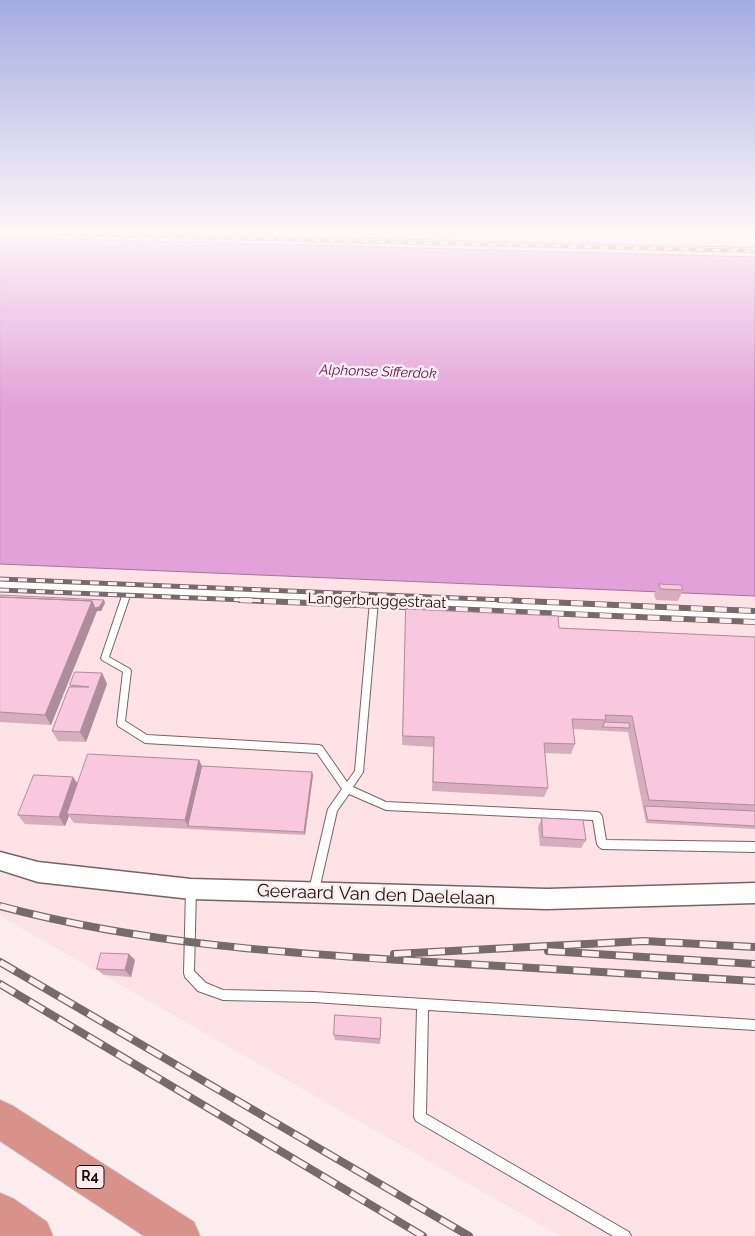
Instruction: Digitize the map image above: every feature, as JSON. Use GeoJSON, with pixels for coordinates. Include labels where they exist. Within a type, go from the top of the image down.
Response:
{"type":"FeatureCollection","features":[{"type":"Feature","properties":{"kind":"highway","name":"R4"},"geometry":{"type":"LineString","coordinates":[[0,1119],[180,1236]]}},
{"type":"Feature","properties":{"kind":"highway"},"geometry":{"type":"LineString","coordinates":[[0,1213],[33,1236]]}},
{"type":"Feature","properties":{"kind":"street","name":"Langerbruggestraat"},"geometry":{"type":"LineString","coordinates":[[0,585],[755,616]]}},
{"type":"Feature","properties":{"kind":"street","name":"Geeraard Van den Daelelaan"},"geometry":{"type":"LineString","coordinates":[[0,861],[38,872],[191,890],[547,899],[755,893]]}},
{"type":"Feature","properties":{"kind":"lane"},"geometry":{"type":"LineString","coordinates":[[128,590],[105,658],[127,671],[121,723],[145,739],[319,748],[347,789],[386,806],[597,816],[602,844],[755,847]]}},
{"type":"Feature","properties":{"kind":"lane"},"geometry":{"type":"LineString","coordinates":[[314,893],[333,809],[359,772],[374,601]]}},
{"type":"Feature","properties":{"kind":"lane"},"geometry":{"type":"LineString","coordinates":[[191,890],[189,972],[202,987],[223,995],[314,997],[755,1025]]}},
{"type":"Feature","properties":{"kind":"lane"},"geometry":{"type":"LineString","coordinates":[[423,1004],[420,1117],[625,1236]]}},
{"type":"Feature","properties":{"kind":"shaded area"},"geometry":{"type":"Polygon","coordinates":[[[0,564],[755,596],[755,1236],[560,1236],[0,916],[0,564]]]}},
{"type":"Feature","properties":{"kind":"water","name":"Alphonse Sifferdok"},"geometry":{"type":"Polygon","coordinates":[[[0,292],[755,292],[755,596],[0,564],[0,292]]]}},
{"type":"Feature","properties":{"kind":"building"},"geometry":{"type":"Polygon","coordinates":[[[659,584],[681,585],[683,590],[661,589],[659,584]]]}},
{"type":"Feature","properties":{"kind":"building"},"geometry":{"type":"Polygon","coordinates":[[[0,595],[104,600],[99,607],[95,608],[92,601],[0,597],[0,595]]]}},
{"type":"Feature","properties":{"kind":"building"},"geometry":{"type":"Polygon","coordinates":[[[0,597],[92,601],[45,715],[0,712],[0,597]]]}},
{"type":"Feature","properties":{"kind":"building"},"geometry":{"type":"Polygon","coordinates":[[[406,609],[558,616],[559,628],[755,637],[755,805],[649,800],[632,716],[605,715],[606,720],[572,719],[575,744],[544,743],[548,788],[433,782],[434,737],[403,736],[406,609]]]}},
{"type":"Feature","properties":{"kind":"building"},"geometry":{"type":"Polygon","coordinates":[[[75,672],[102,673],[80,732],[52,731],[69,687],[89,687],[70,685],[75,672]]]}},
{"type":"Feature","properties":{"kind":"building"},"geometry":{"type":"Polygon","coordinates":[[[605,722],[629,723],[630,728],[603,727],[605,722]]]}},
{"type":"Feature","properties":{"kind":"building"},"geometry":{"type":"Polygon","coordinates":[[[88,754],[199,760],[185,820],[67,814],[88,754]]]}},
{"type":"Feature","properties":{"kind":"building"},"geometry":{"type":"Polygon","coordinates":[[[202,766],[312,772],[304,832],[188,826],[202,766]]]}},
{"type":"Feature","properties":{"kind":"building"},"geometry":{"type":"Polygon","coordinates":[[[34,775],[73,777],[59,817],[18,815],[34,775]]]}},
{"type":"Feature","properties":{"kind":"building"},"geometry":{"type":"Polygon","coordinates":[[[645,806],[755,811],[755,826],[648,820],[645,806]]]}},
{"type":"Feature","properties":{"kind":"building"},"geometry":{"type":"Polygon","coordinates":[[[542,818],[583,820],[586,840],[543,837],[542,818]]]}},
{"type":"Feature","properties":{"kind":"building"},"geometry":{"type":"Polygon","coordinates":[[[101,953],[129,954],[125,970],[97,969],[101,953]]]}},
{"type":"Feature","properties":{"kind":"building"},"geometry":{"type":"Polygon","coordinates":[[[335,1015],[381,1018],[380,1039],[334,1035],[335,1015]]]}},
{"type":"Feature","properties":{"kind":"railway"},"geometry":{"type":"LineString","coordinates":[[0,579],[529,601]]}},
{"type":"Feature","properties":{"kind":"railway"},"geometry":{"type":"LineString","coordinates":[[0,590],[269,601]]}},
{"type":"Feature","properties":{"kind":"railway"},"geometry":{"type":"LineString","coordinates":[[240,600],[755,622]]}},
{"type":"Feature","properties":{"kind":"railway"},"geometry":{"type":"LineString","coordinates":[[499,600],[755,611]]}},
{"type":"Feature","properties":{"kind":"railway"},"geometry":{"type":"LineString","coordinates":[[0,906],[107,930],[214,945],[376,959],[755,981]]}},
{"type":"Feature","properties":{"kind":"railway"},"geometry":{"type":"LineString","coordinates":[[394,954],[644,941],[755,947]]}},
{"type":"Feature","properties":{"kind":"railway"},"geometry":{"type":"LineString","coordinates":[[548,951],[755,964]]}},
{"type":"Feature","properties":{"kind":"railway"},"geometry":{"type":"LineString","coordinates":[[0,962],[469,1236]]}},
{"type":"Feature","properties":{"kind":"railway"},"geometry":{"type":"LineString","coordinates":[[0,984],[423,1236]]}}]}
